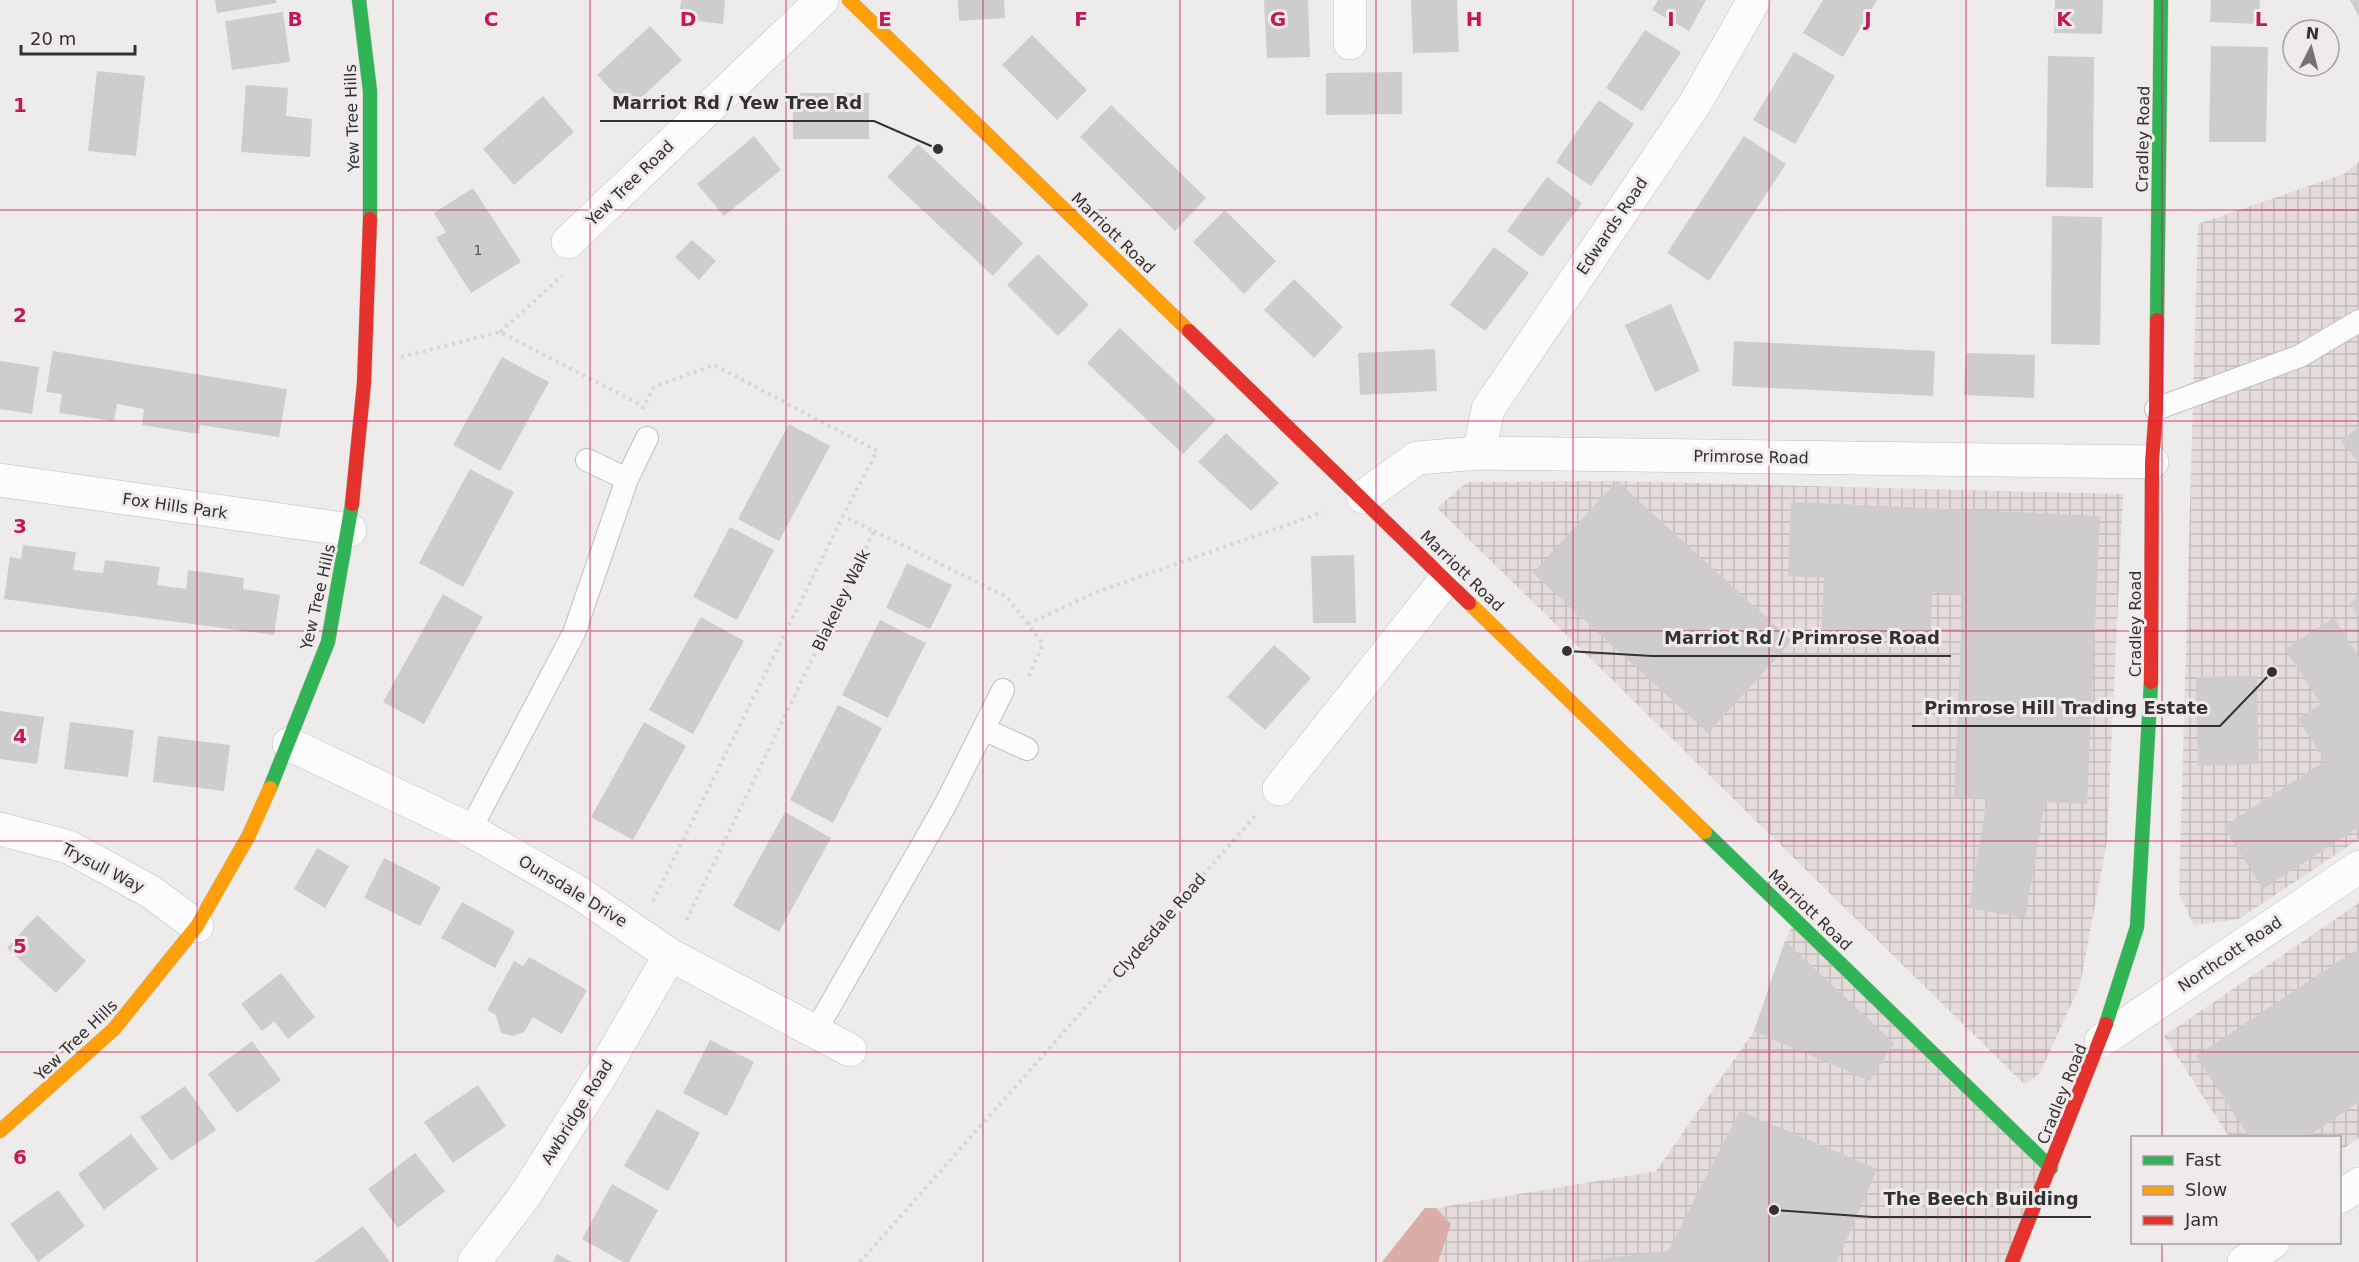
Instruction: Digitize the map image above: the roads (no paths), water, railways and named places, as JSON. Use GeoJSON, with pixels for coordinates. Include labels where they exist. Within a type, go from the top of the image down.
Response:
{"type":"FeatureCollection","features":[{"type":"Feature","properties":{"kind":"street","name":"Yew Tree Hills"},"geometry":{"type":"LineString","coordinates":[[0,1131],[114,1029],[197,926],[249,835],[289,744],[328,642],[350,530],[364,366],[370,257],[370,91],[359,0]]}},
{"type":"Feature","properties":{"kind":"street","name":"Yew Tree Road"},"geometry":{"type":"LineString","coordinates":[[568,242],[822,0]]}},
{"type":"Feature","properties":{"kind":"street","name":"Marriott Road"},"geometry":{"type":"LineString","coordinates":[[849,0],[2051,1168]]}},
{"type":"Feature","properties":{"kind":"street"},"geometry":{"type":"LineString","coordinates":[[1350,0],[1350,43]]}},
{"type":"Feature","properties":{"kind":"street","name":"Edwards Road"},"geometry":{"type":"LineString","coordinates":[[1479,453],[1488,409],[1696,102],[1754,0]]}},
{"type":"Feature","properties":{"kind":"street","name":"Cradley Road"},"geometry":{"type":"LineString","coordinates":[[2012,1262],[2101,1041],[2137,927],[2151,717],[2152,462],[2156,409],[2162,0]]}},
{"type":"Feature","properties":{"kind":"street","name":"Primrose Road"},"geometry":{"type":"LineString","coordinates":[[1363,497],[1417,458],[1479,453],[2152,462]]}},
{"type":"Feature","properties":{"kind":"street","name":"Fox Hills Park"},"geometry":{"type":"LineString","coordinates":[[0,480],[350,530]]}},
{"type":"Feature","properties":{"kind":"street"},"geometry":{"type":"LineString","coordinates":[[1279,789],[1446,579]]}},
{"type":"Feature","properties":{"kind":"street","name":"Ounsdale Drive"},"geometry":{"type":"LineString","coordinates":[[289,744],[470,830],[578,892],[670,954],[850,1050]]}},
{"type":"Feature","properties":{"kind":"street","name":"Trysull Way"},"geometry":{"type":"LineString","coordinates":[[0,829],[69,847],[151,892],[197,926]]}},
{"type":"Feature","properties":{"kind":"street","name":"Northcott Road"},"geometry":{"type":"LineString","coordinates":[[2101,1041],[2359,867]]}},
{"type":"Feature","properties":{"kind":"street","name":"Awbridge Road"},"geometry":{"type":"LineString","coordinates":[[474,1262],[524,1197],[599,1078],[670,954]]}},
{"type":"Feature","properties":{"kind":"street"},"geometry":{"type":"LineString","coordinates":[[2341,1196],[2359,1184]]}},
{"type":"Feature","properties":{"kind":"street"},"geometry":{"type":"LineString","coordinates":[[2244,1262],[2269,1244]]}},
{"type":"Feature","properties":{"kind":"lane"},"geometry":{"type":"LineString","coordinates":[[2156,409],[2300,356],[2359,321]]}},
{"type":"Feature","properties":{"kind":"lane"},"geometry":{"type":"LineString","coordinates":[[470,830],[574,633],[627,479],[647,438]]}},
{"type":"Feature","properties":{"kind":"lane"},"geometry":{"type":"LineString","coordinates":[[587,460],[627,479]]}},
{"type":"Feature","properties":{"kind":"lane"},"geometry":{"type":"LineString","coordinates":[[815,1032],[943,810],[1003,690]]}},
{"type":"Feature","properties":{"kind":"lane"},"geometry":{"type":"LineString","coordinates":[[983,729],[1027,748]]}},
{"type":"Feature","properties":{"kind":"place","name":"Marriot Rd / Yew Tree Rd"},"geometry":{"type":"Point","coordinates":[938,149]}},
{"type":"Feature","properties":{"kind":"place","name":"Marriot Rd / Primrose Road"},"geometry":{"type":"Point","coordinates":[1567,651]}},
{"type":"Feature","properties":{"kind":"place","name":"Primrose Hill Trading Estate"},"geometry":{"type":"Point","coordinates":[2272,672]}},
{"type":"Feature","properties":{"kind":"place","name":"The Beech Building"},"geometry":{"type":"Point","coordinates":[1774,1210]}}]}
